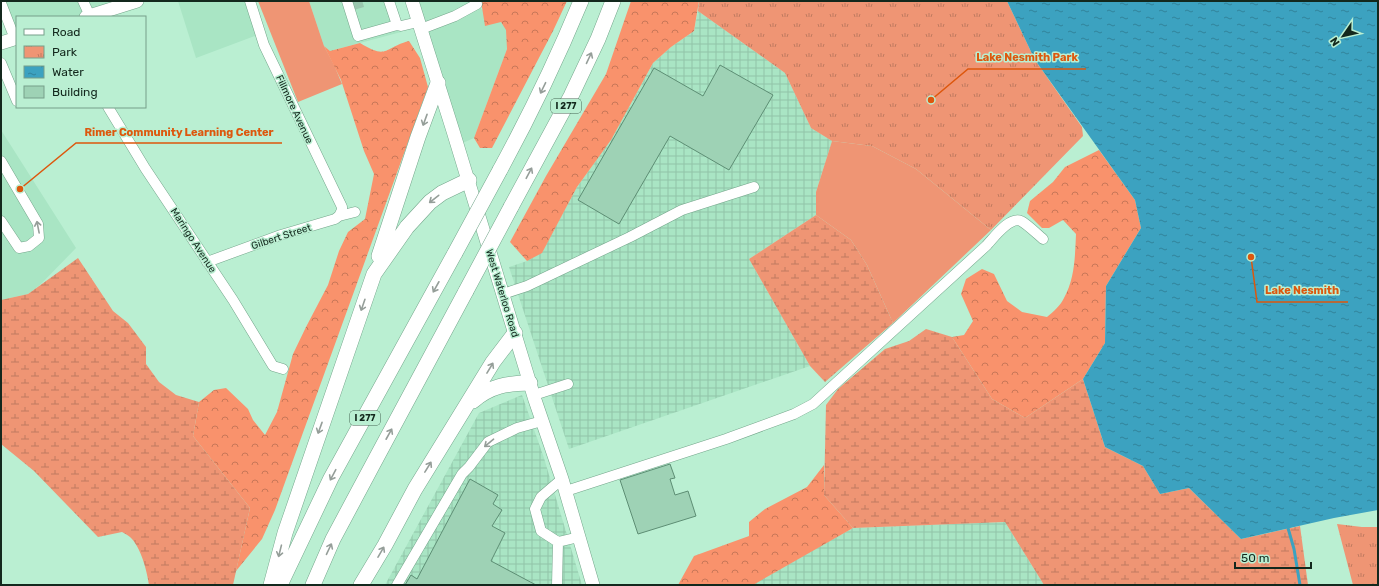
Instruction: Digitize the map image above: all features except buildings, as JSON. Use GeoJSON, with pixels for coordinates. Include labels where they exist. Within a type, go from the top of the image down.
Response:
{"type":"FeatureCollection","features":[{"type":"Feature","properties":{"kind":"highway","name":"I 277"},"geometry":{"type":"LineString","coordinates":[[280,585],[331,478],[526,122],[560,51],[581,1]]}},
{"type":"Feature","properties":{"kind":"highway","name":"I 277"},"geometry":{"type":"LineString","coordinates":[[313,585],[361,486],[571,96],[598,39],[613,1]]}},
{"type":"Feature","properties":{"kind":"highway"},"geometry":{"type":"LineString","coordinates":[[271,585],[284,532],[374,274],[418,137],[438,83]]}},
{"type":"Feature","properties":{"kind":"highway"},"geometry":{"type":"LineString","coordinates":[[374,274],[407,227],[430,202],[442,192],[468,180]]}},
{"type":"Feature","properties":{"kind":"highway"},"geometry":{"type":"LineString","coordinates":[[361,585],[385,545],[415,489],[493,362],[515,333]]}},
{"type":"Feature","properties":{"kind":"highway"},"geometry":{"type":"LineString","coordinates":[[462,413],[480,395],[491,388],[514,383],[532,389]]}},
{"type":"Feature","properties":{"kind":"main road"},"geometry":{"type":"LineString","coordinates":[[88,16],[137,1]]}},
{"type":"Feature","properties":{"kind":"main road","name":"West Waterloo Road"},"geometry":{"type":"LineString","coordinates":[[412,1],[542,421],[564,485],[593,585]]}},
{"type":"Feature","properties":{"kind":"main road"},"geometry":{"type":"LineString","coordinates":[[1,43],[16,38]]}},
{"type":"Feature","properties":{"kind":"street"},"geometry":{"type":"LineString","coordinates":[[83,1],[88,16]]}},
{"type":"Feature","properties":{"kind":"street","name":"Fillmore Avenue"},"geometry":{"type":"LineString","coordinates":[[250,1],[264,45],[342,207],[339,216]]}},
{"type":"Feature","properties":{"kind":"street"},"geometry":{"type":"LineString","coordinates":[[389,1],[397,25]]}},
{"type":"Feature","properties":{"kind":"street"},"geometry":{"type":"LineString","coordinates":[[1,2],[16,38]]}},
{"type":"Feature","properties":{"kind":"street"},"geometry":{"type":"LineString","coordinates":[[349,4],[358,36],[397,25],[420,26],[454,16],[477,4]]}},
{"type":"Feature","properties":{"kind":"street"},"geometry":{"type":"LineString","coordinates":[[1,63],[16,99]]}},
{"type":"Feature","properties":{"kind":"street","name":"Maringo Avenue"},"geometry":{"type":"LineString","coordinates":[[109,108],[145,168],[233,300],[273,366],[283,369]]}},
{"type":"Feature","properties":{"kind":"street"},"geometry":{"type":"LineString","coordinates":[[1,161],[38,224],[39,238],[29,246],[19,248],[1,221]]}},
{"type":"Feature","properties":{"kind":"street"},"geometry":{"type":"LineString","coordinates":[[503,294],[540,279],[630,237],[682,210],[754,187]]}},
{"type":"Feature","properties":{"kind":"street","name":"Gilbert Street"},"geometry":{"type":"LineString","coordinates":[[207,262],[282,235],[355,212]]}},
{"type":"Feature","properties":{"kind":"street"},"geometry":{"type":"LineString","coordinates":[[579,537],[558,542],[541,531],[535,509],[541,496],[564,485],[726,438],[794,414],[813,404],[986,246],[1005,226],[1016,220],[1021,221],[1043,239]]}},
{"type":"Feature","properties":{"kind":"street"},"geometry":{"type":"LineString","coordinates":[[532,389],[568,384]]}},
{"type":"Feature","properties":{"kind":"street"},"geometry":{"type":"LineString","coordinates":[[397,585],[462,474],[488,442],[517,428],[542,421]]}},
{"type":"Feature","properties":{"kind":"street"},"geometry":{"type":"LineString","coordinates":[[557,585],[558,542]]}},
{"type":"Feature","properties":{"kind":"shaded area"},"geometry":{"type":"Polygon","coordinates":[[[1,1],[107,1],[112,9],[89,16],[16,16],[16,36],[1,1]]]}},
{"type":"Feature","properties":{"kind":"shaded area"},"geometry":{"type":"Polygon","coordinates":[[[178,1],[250,1],[260,34],[196,58],[178,1]]]}},
{"type":"Feature","properties":{"kind":"shaded area"},"geometry":{"type":"Polygon","coordinates":[[[309,1],[391,1],[401,32],[330,51],[324,46],[309,1]]]}},
{"type":"Feature","properties":{"kind":"shaded area"},"geometry":{"type":"Polygon","coordinates":[[[412,1],[481,1],[481,9],[501,22],[507,30],[507,49],[474,138],[458,145],[412,1]]]}},
{"type":"Feature","properties":{"kind":"shaded area"},"geometry":{"type":"Polygon","coordinates":[[[698,11],[785,73],[811,128],[832,141],[816,192],[816,215],[749,259],[810,366],[569,449],[509,267],[527,261],[542,252],[577,187],[611,140],[653,63],[671,47],[694,31],[698,11]]]}},
{"type":"Feature","properties":{"kind":"shaded area"},"geometry":{"type":"Polygon","coordinates":[[[1,130],[76,248],[41,284],[28,294],[1,300],[1,130]]]}},
{"type":"Feature","properties":{"kind":"shaded area"},"geometry":{"type":"Polygon","coordinates":[[[522,395],[544,458],[582,585],[385,585],[479,413],[522,395]]]}},
{"type":"Feature","properties":{"kind":"shaded area"},"geometry":{"type":"Polygon","coordinates":[[[1005,522],[1044,585],[740,585],[782,567],[853,528],[1005,522]]]}},
{"type":"Feature","properties":{"kind":"green space"},"geometry":{"type":"Polygon","coordinates":[[[258,1],[309,1],[324,46],[342,84],[298,102],[258,1]]]}},
{"type":"Feature","properties":{"kind":"green space"},"geometry":{"type":"Polygon","coordinates":[[[481,1],[567,1],[492,148],[480,148],[474,138],[507,49],[506,30],[501,22],[485,26],[481,1]]]}},
{"type":"Feature","properties":{"kind":"green space"},"geometry":{"type":"Polygon","coordinates":[[[631,1],[699,1],[694,31],[671,47],[653,63],[611,140],[577,187],[542,253],[527,261],[510,242],[546,176],[606,74],[631,1]]]}},
{"type":"Feature","properties":{"kind":"green space"},"geometry":{"type":"Polygon","coordinates":[[[699,1],[1007,1],[1035,60],[1082,127],[1083,136],[991,230],[916,169],[872,146],[832,141],[811,128],[785,73],[698,11],[699,1]]]}},
{"type":"Feature","properties":{"kind":"green space"},"geometry":{"type":"Polygon","coordinates":[[[409,41],[420,58],[428,87],[275,510],[262,539],[236,571],[250,508],[193,436],[199,402],[214,390],[226,388],[248,409],[253,420],[265,435],[277,412],[293,354],[328,285],[339,251],[348,232],[365,219],[374,174],[364,151],[341,80],[324,46],[330,51],[360,43],[381,52],[409,41]]]}},
{"type":"Feature","properties":{"kind":"green space"},"geometry":{"type":"Polygon","coordinates":[[[832,141],[872,146],[916,169],[991,230],[893,323],[867,265],[851,240],[816,215],[816,192],[832,141]]]}},
{"type":"Feature","properties":{"kind":"green space"},"geometry":{"type":"Polygon","coordinates":[[[1099,150],[1135,200],[1141,228],[1106,286],[1105,343],[1083,379],[1025,418],[992,399],[952,337],[964,335],[973,321],[961,294],[966,279],[982,269],[994,274],[1007,301],[1022,312],[1047,317],[1057,308],[1063,301],[1070,283],[1074,267],[1076,234],[1063,220],[1049,228],[1042,228],[1027,213],[1030,201],[1053,182],[1065,167],[1099,150]]]}},
{"type":"Feature","properties":{"kind":"green space"},"geometry":{"type":"Polygon","coordinates":[[[816,215],[851,240],[867,265],[893,323],[825,382],[810,366],[749,259],[816,215]]]}},
{"type":"Feature","properties":{"kind":"green space"},"geometry":{"type":"Polygon","coordinates":[[[78,258],[113,311],[128,323],[146,347],[146,364],[159,382],[176,395],[199,402],[193,436],[250,508],[233,585],[149,585],[145,566],[140,553],[134,541],[130,537],[122,532],[98,537],[34,471],[1,444],[1,300],[28,294],[78,258]]]}},
{"type":"Feature","properties":{"kind":"green space"},"geometry":{"type":"Polygon","coordinates":[[[926,329],[952,337],[992,399],[1025,418],[1083,379],[1105,447],[1143,466],[1160,494],[1189,488],[1241,539],[1300,526],[1308,585],[1044,585],[1005,522],[853,528],[824,495],[826,405],[838,389],[885,349],[909,341],[926,329]]]}},
{"type":"Feature","properties":{"kind":"green space"},"geometry":{"type":"Polygon","coordinates":[[[824,465],[824,495],[853,528],[753,585],[678,585],[694,556],[749,536],[749,522],[765,509],[807,487],[824,465]]]}},
{"type":"Feature","properties":{"kind":"green space"},"geometry":{"type":"Polygon","coordinates":[[[1337,524],[1378,527],[1378,585],[1353,585],[1337,524]]]}},
{"type":"Feature","properties":{"kind":"water"},"geometry":{"type":"Polygon","coordinates":[[[1007,1],[1378,1],[1378,510],[1334,518],[1241,539],[1189,488],[1160,494],[1143,466],[1105,447],[1083,379],[1105,343],[1106,286],[1141,228],[1135,200],[1035,60],[1007,1]]]}},
{"type":"Feature","properties":{"kind":"waterway"},"geometry":{"type":"LineString","coordinates":[[1288,528],[1294,549],[1300,585]]}},
{"type":"Feature","properties":{"kind":"tunnel"},"geometry":{"type":"LineString","coordinates":[[353,5],[367,1]]}},
{"type":"Feature","properties":{"kind":"place","name":"Lake Nesmith Park"},"geometry":{"type":"Point","coordinates":[931,100]}},
{"type":"Feature","properties":{"kind":"place","name":"Rimer Community Learning Center"},"geometry":{"type":"Point","coordinates":[20,189]}},
{"type":"Feature","properties":{"kind":"place","name":"Lake Nesmith"},"geometry":{"type":"Point","coordinates":[1251,257]}}]}
